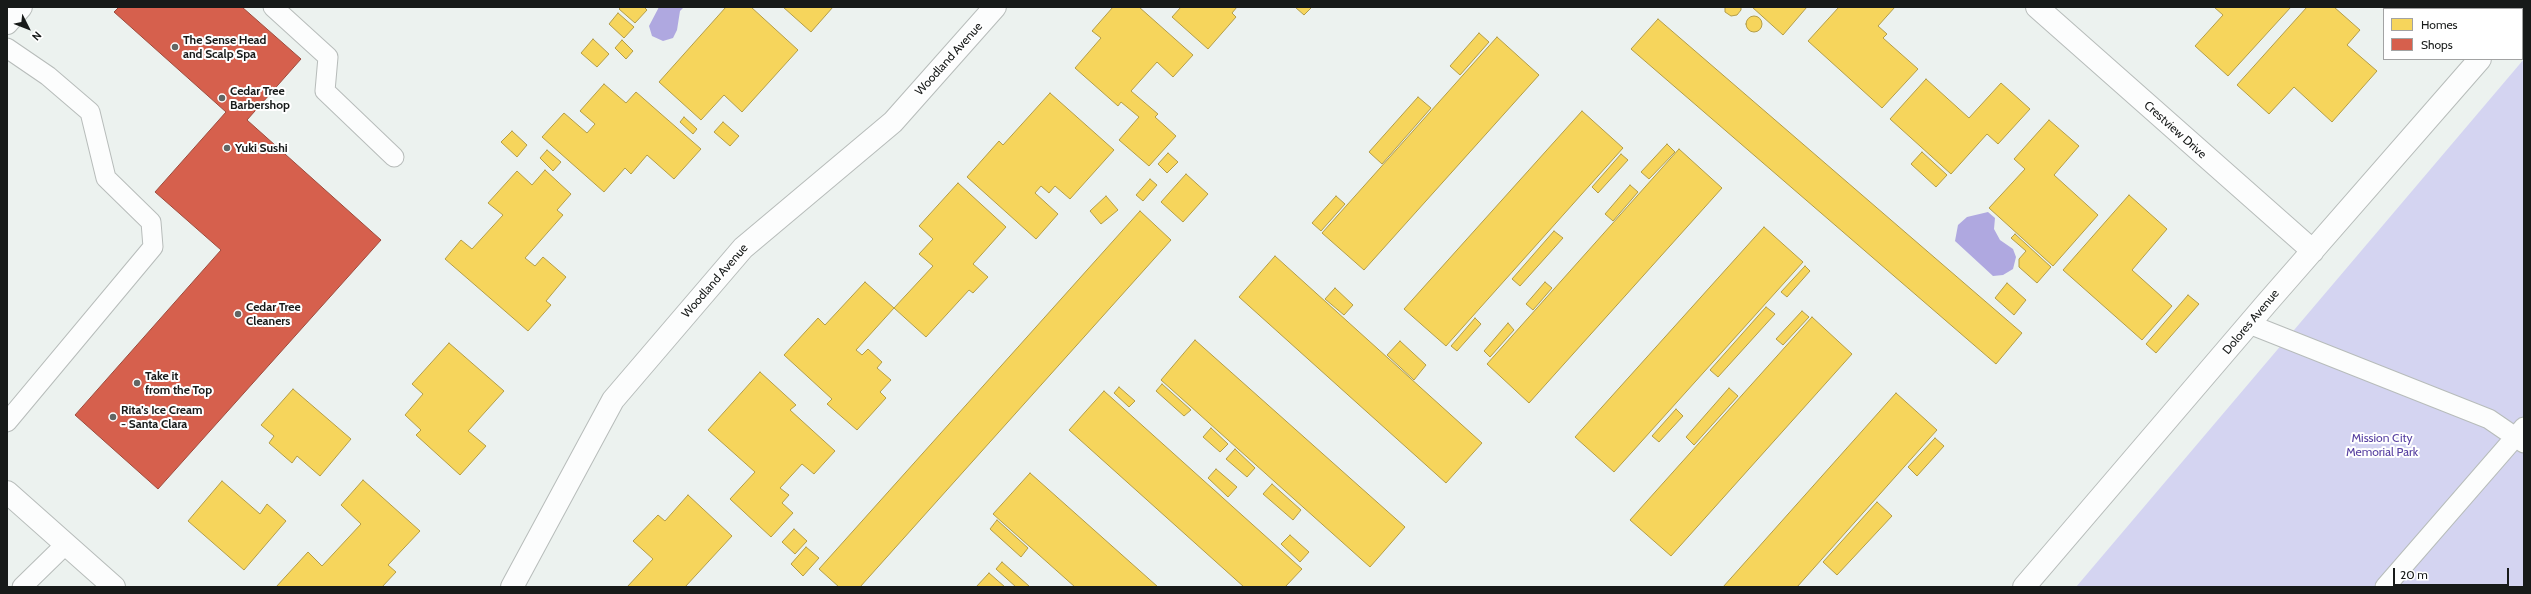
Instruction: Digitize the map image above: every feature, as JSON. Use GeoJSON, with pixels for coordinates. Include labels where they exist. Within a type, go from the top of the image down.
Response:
{"type":"FeatureCollection","features":[{"type":"Feature","properties":{"kind":"street"},"geometry":{"type":"LineString","coordinates":[[7,23],[21,7]]}},
{"type":"Feature","properties":{"kind":"street","name":"Woodland Avenue"},"geometry":{"type":"LineString","coordinates":[[512,587],[613,400],[743,248],[893,122],[995,7]]}},
{"type":"Feature","properties":{"kind":"street","name":"Crestview Drive"},"geometry":{"type":"LineString","coordinates":[[2037,7],[2313,251]]}},
{"type":"Feature","properties":{"kind":"street","name":"Dolores Avenue"},"geometry":{"type":"LineString","coordinates":[[2024,587],[2249,324],[2479,60]]}},
{"type":"Feature","properties":{"kind":"street"},"geometry":{"type":"LineString","coordinates":[[7,492],[114,587]]}},
{"type":"Feature","properties":{"kind":"lane"},"geometry":{"type":"LineString","coordinates":[[273,7],[328,57],[325,91],[394,157]]}},
{"type":"Feature","properties":{"kind":"lane"},"geometry":{"type":"LineString","coordinates":[[7,48],[48,76],[90,112],[106,178],[151,222],[153,247],[7,422]]}},
{"type":"Feature","properties":{"kind":"lane"},"geometry":{"type":"LineString","coordinates":[[2249,324],[2489,419],[2521,435],[2385,587]]}},
{"type":"Feature","properties":{"kind":"lane"},"geometry":{"type":"LineString","coordinates":[[22,587],[66,544]]}},
{"type":"Feature","properties":{"kind":"green space","name":"Mission City Memorial Park"},"geometry":{"type":"Polygon","coordinates":[[[2524,59],[2524,587],[2076,587],[2524,59]]]}},
{"type":"Feature","properties":{"kind":"shaded area"},"geometry":{"type":"Polygon","coordinates":[[[659,7],[684,7],[680,11],[677,30],[673,38],[663,41],[652,36],[649,26],[659,7]]]}},
{"type":"Feature","properties":{"kind":"shaded area"},"geometry":{"type":"Polygon","coordinates":[[[1988,212],[1995,218],[1994,229],[2000,240],[2013,249],[2016,257],[2013,269],[2003,275],[1993,276],[1955,241],[1958,225],[1967,217],[1988,212]]]}},
{"type":"Feature","properties":{"kind":"building: Homes"},"geometry":{"type":"Polygon","coordinates":[[[621,7],[644,7],[647,10],[635,23],[619,9],[621,7]]]}},
{"type":"Feature","properties":{"kind":"building: Homes"},"geometry":{"type":"Polygon","coordinates":[[[726,7],[751,7],[798,50],[742,112],[724,95],[701,120],[659,82],[726,7]]]}},
{"type":"Feature","properties":{"kind":"building: Homes"},"geometry":{"type":"Polygon","coordinates":[[[783,7],[833,7],[811,32],[783,7]]]}},
{"type":"Feature","properties":{"kind":"building: Homes"},"geometry":{"type":"Polygon","coordinates":[[[1113,7],[1139,7],[1193,55],[1173,77],[1157,62],[1131,91],[1158,114],[1155,117],[1176,136],[1149,166],[1119,140],[1139,117],[1121,102],[1118,106],[1075,68],[1101,38],[1092,31],[1113,7]]]}},
{"type":"Feature","properties":{"kind":"building: Homes"},"geometry":{"type":"Polygon","coordinates":[[[1181,7],[1237,7],[1232,13],[1236,17],[1208,49],[1172,17],[1181,7]]]}},
{"type":"Feature","properties":{"kind":"building: Homes"},"geometry":{"type":"Polygon","coordinates":[[[1295,7],[1312,7],[1304,15],[1295,7]]]}},
{"type":"Feature","properties":{"kind":"building: Homes"},"geometry":{"type":"Polygon","coordinates":[[[1725,7],[1741,7],[1741,10],[1737,15],[1731,16],[1725,12],[1725,7]]]}},
{"type":"Feature","properties":{"kind":"building: Homes"},"geometry":{"type":"Polygon","coordinates":[[[1752,7],[1807,7],[1783,35],[1752,7]]]}},
{"type":"Feature","properties":{"kind":"building: Homes"},"geometry":{"type":"Polygon","coordinates":[[[1839,7],[1895,7],[1878,26],[1887,34],[1883,38],[1918,69],[1882,108],[1808,41],[1839,7]]]}},
{"type":"Feature","properties":{"kind":"building: Homes"},"geometry":{"type":"Polygon","coordinates":[[[2214,7],[2291,7],[2228,76],[2195,46],[2223,15],[2214,7]]]}},
{"type":"Feature","properties":{"kind":"building: Homes"},"geometry":{"type":"Polygon","coordinates":[[[2307,7],[2334,7],[2360,30],[2347,45],[2377,71],[2332,122],[2294,87],[2269,114],[2237,85],[2307,7]]]}},
{"type":"Feature","properties":{"kind":"building: Homes"},"geometry":{"type":"Polygon","coordinates":[[[618,13],[634,27],[624,38],[609,24],[618,13]]]}},
{"type":"Feature","properties":{"kind":"building: Homes"},"geometry":{"type":"Polygon","coordinates":[[[1754,16],[1760,18],[1762,24],[1760,30],[1754,32],[1748,30],[1746,24],[1748,18],[1754,16]]]}},
{"type":"Feature","properties":{"kind":"building: Homes"},"geometry":{"type":"Polygon","coordinates":[[[1658,19],[2022,333],[1996,364],[1631,49],[1658,19]]]}},
{"type":"Feature","properties":{"kind":"building: Homes"},"geometry":{"type":"Polygon","coordinates":[[[1479,33],[1489,42],[1460,75],[1450,66],[1479,33]]]}},
{"type":"Feature","properties":{"kind":"building: Homes"},"geometry":{"type":"Polygon","coordinates":[[[1497,37],[1539,75],[1364,270],[1322,233],[1497,37]]]}},
{"type":"Feature","properties":{"kind":"building: Homes"},"geometry":{"type":"Polygon","coordinates":[[[593,39],[609,54],[597,67],[581,53],[593,39]]]}},
{"type":"Feature","properties":{"kind":"building: Homes"},"geometry":{"type":"Polygon","coordinates":[[[622,40],[633,51],[626,59],[615,48],[622,40]]]}},
{"type":"Feature","properties":{"kind":"building: Homes"},"geometry":{"type":"Polygon","coordinates":[[[1926,79],[1969,118],[2001,83],[2030,109],[1998,144],[1987,134],[1951,174],[1890,119],[1926,79]]]}},
{"type":"Feature","properties":{"kind":"building: Homes"},"geometry":{"type":"Polygon","coordinates":[[[604,84],[626,103],[636,92],[701,149],[674,179],[647,155],[631,174],[625,168],[604,192],[542,137],[564,113],[587,133],[595,124],[580,111],[604,84]]]}},
{"type":"Feature","properties":{"kind":"building: Homes"},"geometry":{"type":"Polygon","coordinates":[[[1050,93],[1114,150],[1070,199],[1055,186],[1049,193],[1041,186],[1035,193],[1058,214],[1036,239],[967,177],[999,141],[1003,145],[1050,93]]]}},
{"type":"Feature","properties":{"kind":"building: Homes"},"geometry":{"type":"Polygon","coordinates":[[[1418,97],[1431,108],[1382,164],[1369,152],[1418,97]]]}},
{"type":"Feature","properties":{"kind":"building: Homes"},"geometry":{"type":"Polygon","coordinates":[[[1582,111],[1623,148],[1446,346],[1404,309],[1582,111]]]}},
{"type":"Feature","properties":{"kind":"building: Homes"},"geometry":{"type":"Polygon","coordinates":[[[684,117],[697,129],[693,134],[680,122],[684,117]]]}},
{"type":"Feature","properties":{"kind":"building: Homes"},"geometry":{"type":"Polygon","coordinates":[[[2049,120],[2079,146],[2054,175],[2098,215],[2053,266],[1989,208],[2025,169],[2014,159],[2049,120]]]}},
{"type":"Feature","properties":{"kind":"building: Homes"},"geometry":{"type":"Polygon","coordinates":[[[723,122],[739,136],[730,146],[714,132],[723,122]]]}},
{"type":"Feature","properties":{"kind":"building: Homes"},"geometry":{"type":"Polygon","coordinates":[[[512,131],[527,145],[517,157],[501,142],[512,131]]]}},
{"type":"Feature","properties":{"kind":"building: Homes"},"geometry":{"type":"Polygon","coordinates":[[[1667,144],[1675,152],[1649,179],[1641,172],[1667,144]]]}},
{"type":"Feature","properties":{"kind":"building: Homes"},"geometry":{"type":"Polygon","coordinates":[[[1679,149],[1722,188],[1529,403],[1487,364],[1679,149]]]}},
{"type":"Feature","properties":{"kind":"building: Homes"},"geometry":{"type":"Polygon","coordinates":[[[547,150],[561,162],[553,171],[540,158],[547,150]]]}},
{"type":"Feature","properties":{"kind":"building: Homes"},"geometry":{"type":"Polygon","coordinates":[[[1922,152],[1947,175],[1936,187],[1911,164],[1922,152]]]}},
{"type":"Feature","properties":{"kind":"building: Homes"},"geometry":{"type":"Polygon","coordinates":[[[1168,153],[1178,162],[1167,173],[1158,164],[1168,153]]]}},
{"type":"Feature","properties":{"kind":"building: Homes"},"geometry":{"type":"Polygon","coordinates":[[[1621,154],[1628,160],[1598,193],[1592,187],[1621,154]]]}},
{"type":"Feature","properties":{"kind":"building: Homes"},"geometry":{"type":"Polygon","coordinates":[[[545,170],[571,194],[557,210],[563,215],[525,258],[535,266],[543,257],[566,277],[546,301],[551,305],[528,331],[445,259],[461,240],[472,249],[503,215],[488,203],[517,171],[532,185],[545,170]]]}},
{"type":"Feature","properties":{"kind":"building: Homes"},"geometry":{"type":"Polygon","coordinates":[[[1186,174],[1208,194],[1183,222],[1161,202],[1186,174]]]}},
{"type":"Feature","properties":{"kind":"building: Homes"},"geometry":{"type":"Polygon","coordinates":[[[1150,179],[1157,185],[1143,201],[1136,195],[1150,179]]]}},
{"type":"Feature","properties":{"kind":"building: Homes"},"geometry":{"type":"Polygon","coordinates":[[[958,183],[1006,227],[973,264],[988,277],[973,293],[969,290],[926,337],[894,308],[933,266],[919,254],[933,239],[919,226],[958,183]]]}},
{"type":"Feature","properties":{"kind":"building: Homes"},"geometry":{"type":"Polygon","coordinates":[[[1630,185],[1638,192],[1613,221],[1605,214],[1630,185]]]}},
{"type":"Feature","properties":{"kind":"building: Homes"},"geometry":{"type":"Polygon","coordinates":[[[2129,195],[2167,229],[2132,270],[2172,306],[2142,340],[2063,270],[2129,195]]]}},
{"type":"Feature","properties":{"kind":"building: Homes"},"geometry":{"type":"Polygon","coordinates":[[[1106,196],[1118,210],[1101,224],[1090,211],[1106,196]]]}},
{"type":"Feature","properties":{"kind":"building: Homes"},"geometry":{"type":"Polygon","coordinates":[[[1336,196],[1345,204],[1321,231],[1312,223],[1336,196]]]}},
{"type":"Feature","properties":{"kind":"building: Homes"},"geometry":{"type":"Polygon","coordinates":[[[1140,211],[1171,240],[860,587],[839,587],[819,569],[1140,211]]]}},
{"type":"Feature","properties":{"kind":"building: Homes"},"geometry":{"type":"Polygon","coordinates":[[[1764,227],[1803,262],[1614,472],[1575,437],[1764,227]]]}},
{"type":"Feature","properties":{"kind":"building: Homes"},"geometry":{"type":"Polygon","coordinates":[[[1554,231],[1563,238],[1520,286],[1512,279],[1554,231]]]}},
{"type":"Feature","properties":{"kind":"building: Homes"},"geometry":{"type":"Polygon","coordinates":[[[2015,234],[2051,267],[2037,283],[2019,267],[2019,259],[2026,251],[2011,238],[2015,234]]]}},
{"type":"Feature","properties":{"kind":"building: Homes"},"geometry":{"type":"Polygon","coordinates":[[[1275,256],[1482,443],[1446,483],[1239,297],[1275,256]]]}},
{"type":"Feature","properties":{"kind":"building: Homes"},"geometry":{"type":"Polygon","coordinates":[[[1805,266],[1810,271],[1787,297],[1781,292],[1805,266]]]}},
{"type":"Feature","properties":{"kind":"building: Homes"},"geometry":{"type":"Polygon","coordinates":[[[865,282],[894,308],[856,350],[862,355],[868,349],[882,362],[877,368],[891,380],[880,392],[886,398],[857,430],[827,404],[832,399],[784,355],[818,318],[825,325],[865,282]]]}},
{"type":"Feature","properties":{"kind":"building: Homes"},"geometry":{"type":"Polygon","coordinates":[[[1545,282],[1552,288],[1533,310],[1526,304],[1545,282]]]}},
{"type":"Feature","properties":{"kind":"building: Homes"},"geometry":{"type":"Polygon","coordinates":[[[2007,283],[2026,300],[2014,315],[1995,298],[2007,283]]]}},
{"type":"Feature","properties":{"kind":"building: Homes"},"geometry":{"type":"Polygon","coordinates":[[[1335,288],[1353,305],[1344,315],[1325,299],[1335,288]]]}},
{"type":"Feature","properties":{"kind":"building: Homes"},"geometry":{"type":"Polygon","coordinates":[[[2188,295],[2199,304],[2156,353],[2146,344],[2188,295]]]}},
{"type":"Feature","properties":{"kind":"building: Homes"},"geometry":{"type":"Polygon","coordinates":[[[1766,307],[1775,314],[1718,377],[1710,370],[1766,307]]]}},
{"type":"Feature","properties":{"kind":"building: Homes"},"geometry":{"type":"Polygon","coordinates":[[[1802,311],[1809,317],[1783,345],[1776,339],[1802,311]]]}},
{"type":"Feature","properties":{"kind":"building: Homes"},"geometry":{"type":"Polygon","coordinates":[[[1812,317],[1852,354],[1671,556],[1630,520],[1812,317]]]}},
{"type":"Feature","properties":{"kind":"building: Homes"},"geometry":{"type":"Polygon","coordinates":[[[1475,318],[1481,324],[1457,351],[1451,346],[1475,318]]]}},
{"type":"Feature","properties":{"kind":"building: Homes"},"geometry":{"type":"Polygon","coordinates":[[[1508,323],[1514,330],[1490,357],[1484,351],[1508,323]]]}},
{"type":"Feature","properties":{"kind":"building: Homes"},"geometry":{"type":"Polygon","coordinates":[[[1195,340],[1405,527],[1370,567],[1161,380],[1195,340]]]}},
{"type":"Feature","properties":{"kind":"building: Homes"},"geometry":{"type":"Polygon","coordinates":[[[1400,341],[1426,365],[1414,380],[1387,355],[1400,341]]]}},
{"type":"Feature","properties":{"kind":"building: Homes"},"geometry":{"type":"Polygon","coordinates":[[[449,343],[504,391],[468,431],[486,446],[460,475],[416,435],[421,430],[405,415],[423,394],[412,384],[449,343]]]}},
{"type":"Feature","properties":{"kind":"building: Homes"},"geometry":{"type":"Polygon","coordinates":[[[760,372],[796,405],[790,410],[835,451],[814,474],[802,464],[780,488],[789,495],[782,503],[793,513],[771,537],[730,499],[755,472],[708,430],[760,372]]]}},
{"type":"Feature","properties":{"kind":"building: Homes"},"geometry":{"type":"Polygon","coordinates":[[[1162,384],[1191,410],[1184,416],[1156,391],[1162,384]]]}},
{"type":"Feature","properties":{"kind":"building: Homes"},"geometry":{"type":"Polygon","coordinates":[[[1119,387],[1135,401],[1129,407],[1114,393],[1119,387]]]}},
{"type":"Feature","properties":{"kind":"building: Homes"},"geometry":{"type":"Polygon","coordinates":[[[1729,388],[1738,396],[1694,445],[1686,437],[1729,388]]]}},
{"type":"Feature","properties":{"kind":"building: Homes"},"geometry":{"type":"Polygon","coordinates":[[[293,389],[351,439],[320,476],[297,456],[292,463],[269,443],[274,436],[261,425],[293,389]]]}},
{"type":"Feature","properties":{"kind":"building: Homes"},"geometry":{"type":"Polygon","coordinates":[[[1104,391],[1302,569],[1285,587],[1244,587],[1069,430],[1104,391]]]}},
{"type":"Feature","properties":{"kind":"building: Homes"},"geometry":{"type":"Polygon","coordinates":[[[1896,393],[1937,430],[1797,587],[1723,587],[1896,393]]]}},
{"type":"Feature","properties":{"kind":"building: Homes"},"geometry":{"type":"Polygon","coordinates":[[[1676,409],[1683,416],[1659,442],[1652,436],[1676,409]]]}},
{"type":"Feature","properties":{"kind":"building: Homes"},"geometry":{"type":"Polygon","coordinates":[[[1211,428],[1228,444],[1220,452],[1203,437],[1211,428]]]}},
{"type":"Feature","properties":{"kind":"building: Homes"},"geometry":{"type":"Polygon","coordinates":[[[1935,438],[1944,446],[1917,476],[1908,467],[1935,438]]]}},
{"type":"Feature","properties":{"kind":"building: Homes"},"geometry":{"type":"Polygon","coordinates":[[[1235,449],[1255,468],[1247,477],[1226,459],[1235,449]]]}},
{"type":"Feature","properties":{"kind":"building: Homes"},"geometry":{"type":"Polygon","coordinates":[[[1216,469],[1237,487],[1228,497],[1208,478],[1216,469]]]}},
{"type":"Feature","properties":{"kind":"building: Homes"},"geometry":{"type":"Polygon","coordinates":[[[1030,473],[1158,587],[1075,587],[993,514],[1030,473]]]}},
{"type":"Feature","properties":{"kind":"building: Homes"},"geometry":{"type":"Polygon","coordinates":[[[363,480],[420,531],[388,565],[396,572],[382,587],[276,587],[308,552],[322,566],[361,524],[341,505],[363,480]]]}},
{"type":"Feature","properties":{"kind":"building: Homes"},"geometry":{"type":"Polygon","coordinates":[[[222,481],[260,514],[267,504],[286,521],[244,570],[188,521],[222,481]]]}},
{"type":"Feature","properties":{"kind":"building: Homes"},"geometry":{"type":"Polygon","coordinates":[[[1272,484],[1301,510],[1293,520],[1263,494],[1272,484]]]}},
{"type":"Feature","properties":{"kind":"building: Homes"},"geometry":{"type":"Polygon","coordinates":[[[688,495],[732,536],[685,587],[627,587],[653,559],[633,541],[658,515],[665,521],[688,495]]]}},
{"type":"Feature","properties":{"kind":"building: Homes"},"geometry":{"type":"Polygon","coordinates":[[[1877,502],[1892,516],[1837,575],[1823,562],[1877,502]]]}},
{"type":"Feature","properties":{"kind":"building: Homes"},"geometry":{"type":"Polygon","coordinates":[[[997,520],[1028,548],[1021,557],[990,529],[997,520]]]}},
{"type":"Feature","properties":{"kind":"building: Homes"},"geometry":{"type":"Polygon","coordinates":[[[794,529],[807,541],[795,554],[782,542],[794,529]]]}},
{"type":"Feature","properties":{"kind":"building: Homes"},"geometry":{"type":"Polygon","coordinates":[[[1290,535],[1309,552],[1300,562],[1281,544],[1290,535]]]}},
{"type":"Feature","properties":{"kind":"building: Homes"},"geometry":{"type":"Polygon","coordinates":[[[806,547],[819,558],[803,576],[791,564],[806,547]]]}},
{"type":"Feature","properties":{"kind":"building: Homes"},"geometry":{"type":"Polygon","coordinates":[[[1002,562],[1029,586],[1016,587],[996,569],[1002,562]]]}},
{"type":"Feature","properties":{"kind":"building: Homes"},"geometry":{"type":"Polygon","coordinates":[[[989,573],[1005,587],[976,587],[989,573]]]}},
{"type":"Feature","properties":{"kind":"building: Shops"},"geometry":{"type":"Polygon","coordinates":[[[119,7],[242,7],[301,59],[247,120],[381,240],[158,489],[75,415],[221,250],[155,192],[226,112],[114,12],[119,7]]]}},
{"type":"Feature","properties":{"kind":"place","name":"The Sense Head and Scalp Spa"},"geometry":{"type":"Point","coordinates":[175,47]}},
{"type":"Feature","properties":{"kind":"place","name":"Cedar Tree Barbershop"},"geometry":{"type":"Point","coordinates":[222,98]}},
{"type":"Feature","properties":{"kind":"place","name":"Yuki Sushi"},"geometry":{"type":"Point","coordinates":[227,148]}},
{"type":"Feature","properties":{"kind":"place","name":"Cedar Tree Cleaners"},"geometry":{"type":"Point","coordinates":[238,314]}},
{"type":"Feature","properties":{"kind":"place","name":"Take it from the Top"},"geometry":{"type":"Point","coordinates":[137,383]}},
{"type":"Feature","properties":{"kind":"place","name":"Rita’s Ice Cream - Santa Clara"},"geometry":{"type":"Point","coordinates":[113,417]}}]}
